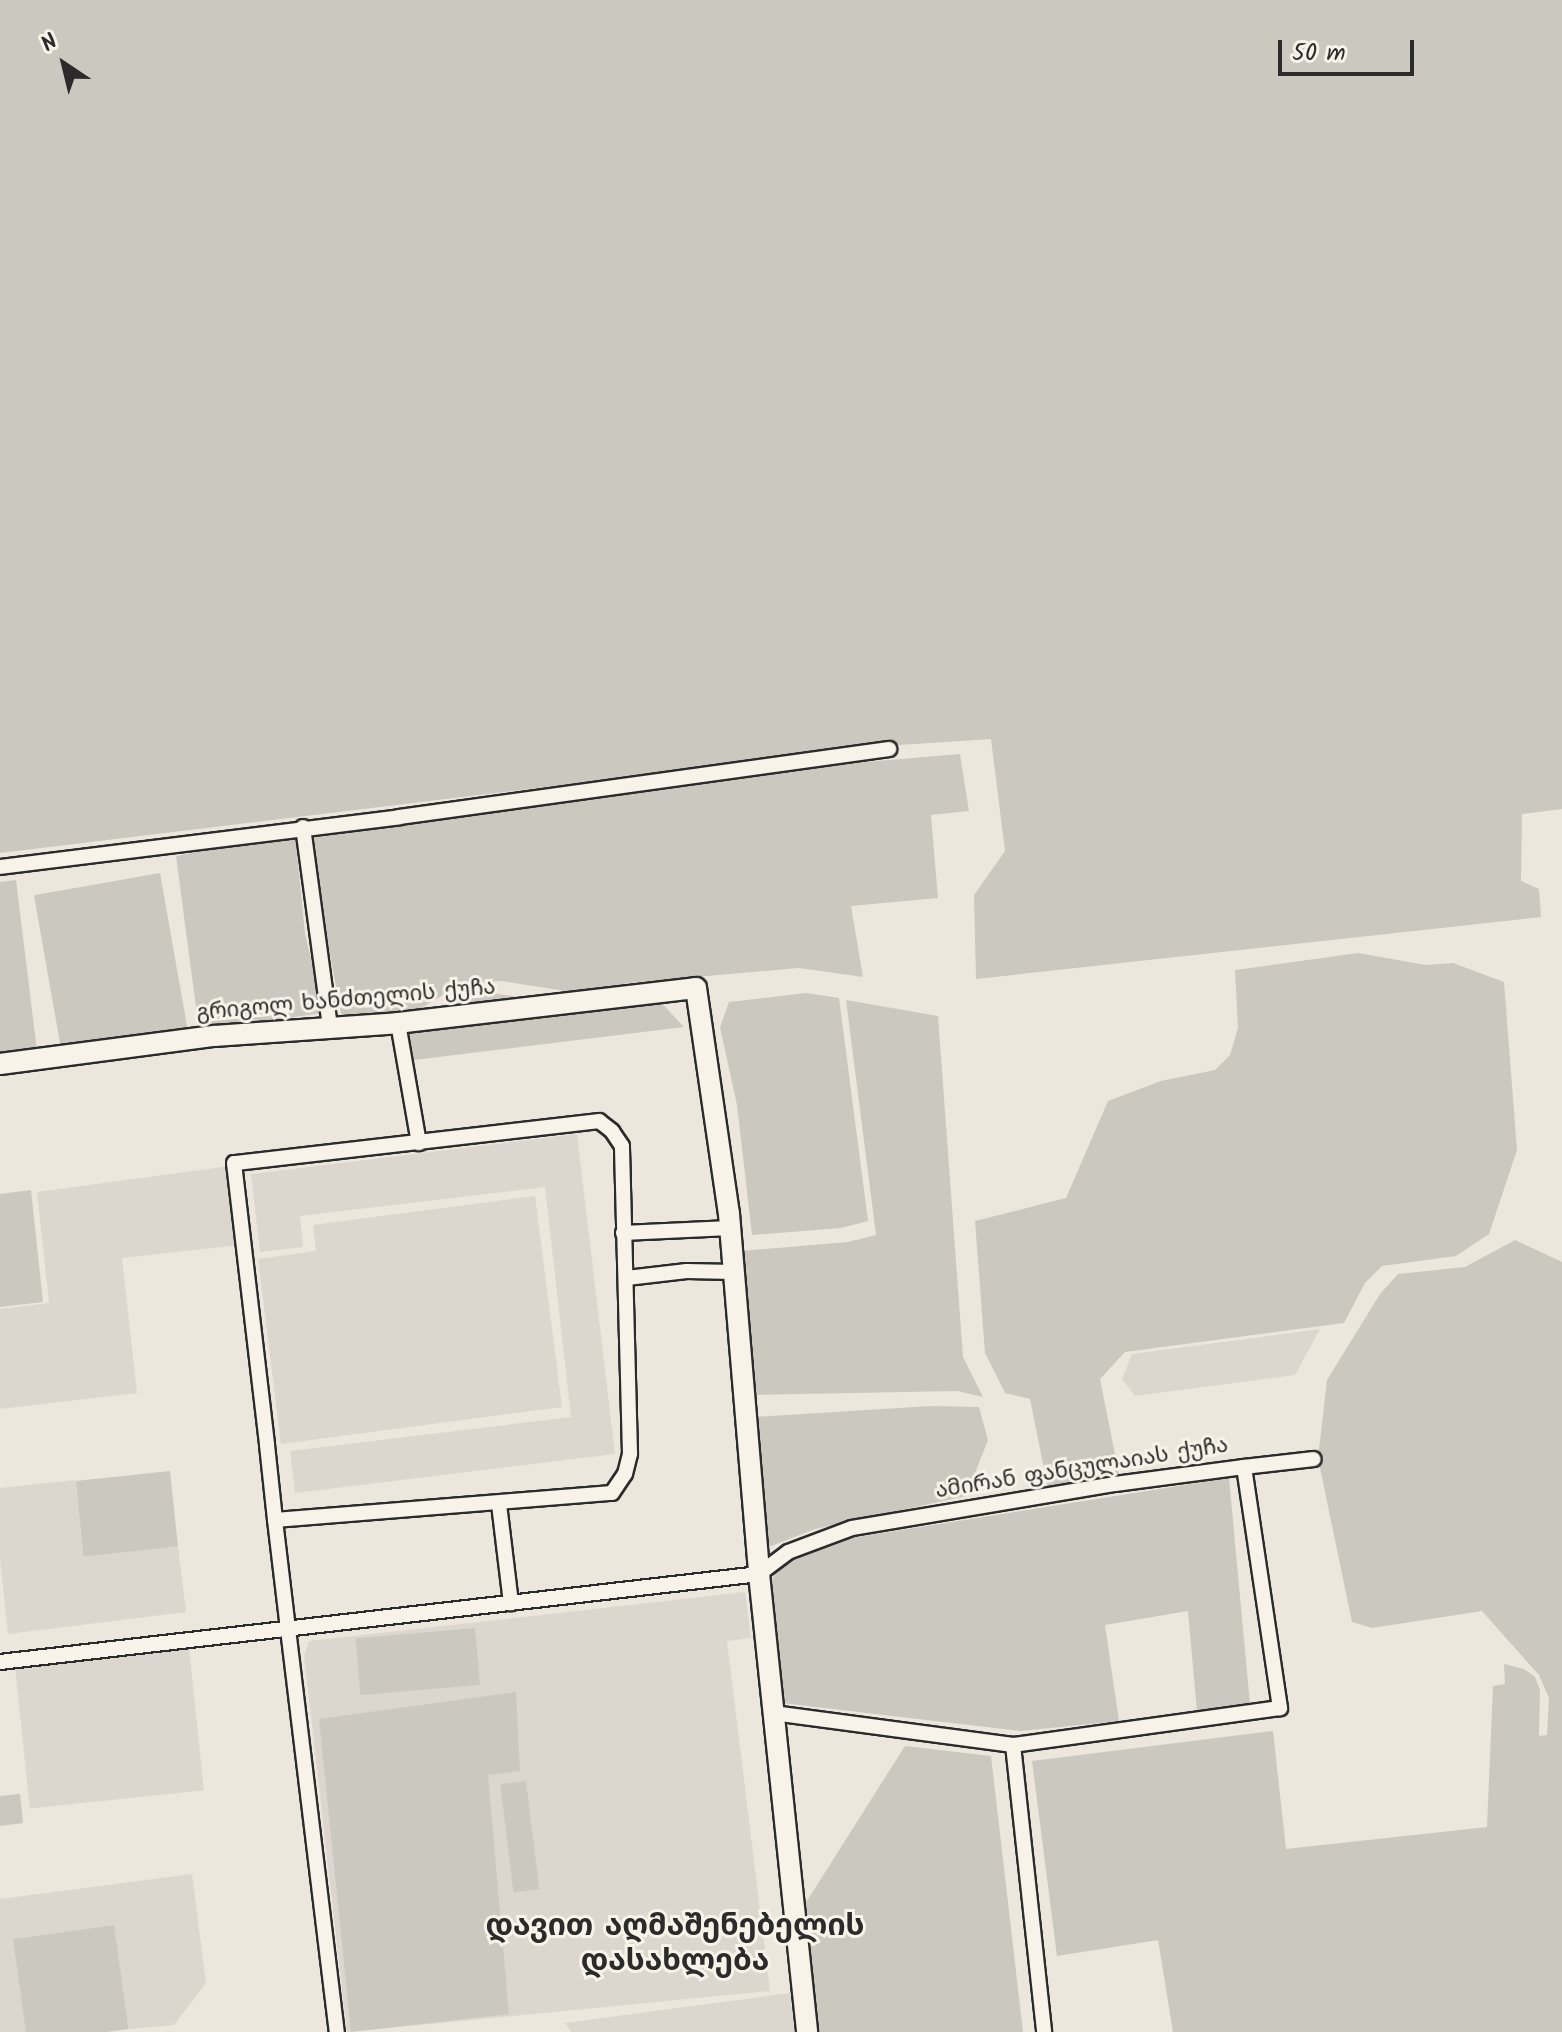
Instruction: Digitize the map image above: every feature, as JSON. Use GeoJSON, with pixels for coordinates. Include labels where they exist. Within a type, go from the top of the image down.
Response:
{"type":"FeatureCollection","features":[{"type":"Feature","properties":{"kind":"street"},"geometry":{"type":"LineString","coordinates":[[0,867],[399,817],[889,749]]}},
{"type":"Feature","properties":{"kind":"street"},"geometry":{"type":"LineString","coordinates":[[303,827],[330,1028]]}},
{"type":"Feature","properties":{"kind":"street","name":"გრიგოლ ხანძთელის ქუჩა"},"geometry":{"type":"LineString","coordinates":[[0,1064],[214,1036],[398,1023],[696,988],[730,1228]]}},
{"type":"Feature","properties":{"kind":"street"},"geometry":{"type":"LineString","coordinates":[[398,1023],[419,1143]]}},
{"type":"Feature","properties":{"kind":"street"},"geometry":{"type":"LineString","coordinates":[[275,1520],[612,1493],[625,1474],[630,1454],[627,1278],[622,1146],[599,1121],[234,1163],[275,1520],[337,2032]]}},
{"type":"Feature","properties":{"kind":"street"},"geometry":{"type":"LineString","coordinates":[[623,1233],[730,1228],[759,1574],[807,2032]]}},
{"type":"Feature","properties":{"kind":"street"},"geometry":{"type":"LineString","coordinates":[[627,1278],[687,1271],[734,1272]]}},
{"type":"Feature","properties":{"kind":"street"},"geometry":{"type":"LineString","coordinates":[[1244,1467],[1314,1459]]}},
{"type":"Feature","properties":{"kind":"street","name":"ამირან ფანცულაიას ქუჩა"},"geometry":{"type":"LineString","coordinates":[[759,1574],[788,1552],[852,1528],[1115,1484],[1244,1467],[1280,1708],[1013,1745]]}},
{"type":"Feature","properties":{"kind":"street"},"geometry":{"type":"LineString","coordinates":[[499,1504],[511,1603]]}},
{"type":"Feature","properties":{"kind":"street"},"geometry":{"type":"LineString","coordinates":[[0,1662],[759,1574]]}},
{"type":"Feature","properties":{"kind":"street"},"geometry":{"type":"LineString","coordinates":[[773,1713],[1013,1745],[1044,2032]]}},
{"type":"Feature","properties":{"kind":"shaded area"},"geometry":{"type":"Polygon","coordinates":[[[0,0],[1562,0],[1562,809],[1522,814],[1521,881],[1539,889],[1541,917],[976,979],[974,895],[1005,851],[991,739],[884,746],[0,853],[0,0]]]}},
{"type":"Feature","properties":{"kind":"shaded area"},"geometry":{"type":"Polygon","coordinates":[[[960,754],[969,811],[931,815],[938,898],[851,906],[863,977],[799,968],[627,983],[591,995],[502,981],[464,983],[409,1015],[342,1018],[328,944],[298,835],[865,762],[960,754]]]}},
{"type":"Feature","properties":{"kind":"shaded area"},"geometry":{"type":"Polygon","coordinates":[[[295,833],[305,934],[324,1013],[199,1030],[176,856],[295,833]]]}},
{"type":"Feature","properties":{"kind":"shaded area"},"geometry":{"type":"Polygon","coordinates":[[[160,873],[188,1032],[62,1054],[34,895],[160,873]]]}},
{"type":"Feature","properties":{"kind":"shaded area"},"geometry":{"type":"Polygon","coordinates":[[[16,880],[37,1051],[0,1056],[0,882],[16,880]]]}},
{"type":"Feature","properties":{"kind":"shaded area"},"geometry":{"type":"Polygon","coordinates":[[[1358,953],[1426,965],[1453,963],[1504,982],[1517,1150],[1489,1234],[1456,1256],[1382,1266],[1365,1283],[1344,1323],[1125,1352],[1100,1379],[1119,1474],[1048,1489],[1030,1399],[1005,1393],[985,1353],[975,1221],[1066,1198],[1108,1101],[1161,1081],[1215,1070],[1230,1055],[1238,1028],[1235,970],[1358,953]]]}},
{"type":"Feature","properties":{"kind":"shaded area"},"geometry":{"type":"Polygon","coordinates":[[[492,993],[582,1007],[655,996],[684,1027],[414,1060],[409,1032],[449,1002],[492,993]]]}},
{"type":"Feature","properties":{"kind":"shaded area"},"geometry":{"type":"Polygon","coordinates":[[[806,993],[839,998],[868,1221],[841,1228],[752,1235],[737,1105],[720,1027],[729,1002],[806,993]]]}},
{"type":"Feature","properties":{"kind":"shaded area"},"geometry":{"type":"Polygon","coordinates":[[[846,1000],[938,1016],[963,1357],[983,1397],[957,1391],[752,1395],[741,1251],[848,1242],[876,1235],[846,1000]]]}},
{"type":"Feature","properties":{"kind":"shaded area"},"geometry":{"type":"Polygon","coordinates":[[[577,1134],[615,1454],[295,1493],[290,1451],[571,1417],[545,1187],[300,1216],[303,1247],[260,1252],[251,1174],[577,1134]]]}},
{"type":"Feature","properties":{"kind":"shaded area"},"geometry":{"type":"Polygon","coordinates":[[[230,1166],[239,1245],[122,1258],[137,1393],[0,1409],[0,1309],[49,1303],[37,1192],[230,1166]]]}},
{"type":"Feature","properties":{"kind":"shaded area"},"geometry":{"type":"Polygon","coordinates":[[[31,1190],[43,1302],[0,1307],[0,1194],[31,1190]]]}},
{"type":"Feature","properties":{"kind":"shaded area"},"geometry":{"type":"Polygon","coordinates":[[[535,1196],[562,1407],[281,1444],[258,1259],[316,1251],[313,1225],[535,1196]]]}},
{"type":"Feature","properties":{"kind":"shaded area"},"geometry":{"type":"Polygon","coordinates":[[[1515,1240],[1562,1262],[1562,2032],[1173,2032],[1158,1940],[1057,1956],[1032,1761],[1273,1731],[1286,1849],[1487,1827],[1493,1686],[1505,1684],[1504,1664],[1524,1669],[1535,1677],[1540,1690],[1539,1736],[1547,1735],[1549,1698],[1539,1675],[1482,1611],[1372,1628],[1352,1622],[1318,1458],[1327,1380],[1380,1294],[1398,1274],[1465,1267],[1515,1240]]]}},
{"type":"Feature","properties":{"kind":"shaded area"},"geometry":{"type":"Polygon","coordinates":[[[1320,1329],[1295,1375],[1135,1396],[1122,1379],[1132,1354],[1320,1329]]]}},
{"type":"Feature","properties":{"kind":"shaded area"},"geometry":{"type":"Polygon","coordinates":[[[931,1406],[979,1407],[988,1440],[966,1496],[815,1529],[766,1548],[753,1417],[931,1406]]]}},
{"type":"Feature","properties":{"kind":"shaded area"},"geometry":{"type":"Polygon","coordinates":[[[170,1471],[178,1547],[83,1557],[76,1481],[170,1471]]]}},
{"type":"Feature","properties":{"kind":"shaded area"},"geometry":{"type":"Polygon","coordinates":[[[1229,1478],[1250,1704],[1197,1712],[1188,1611],[1105,1625],[1119,1721],[1021,1731],[782,1703],[770,1586],[778,1565],[851,1538],[1229,1478]]]}},
{"type":"Feature","properties":{"kind":"shaded area"},"geometry":{"type":"Polygon","coordinates":[[[75,1480],[83,1554],[178,1547],[186,1612],[8,1634],[0,1559],[0,1488],[75,1480]]]}},
{"type":"Feature","properties":{"kind":"shaded area"},"geometry":{"type":"Polygon","coordinates":[[[745,1592],[751,1638],[727,1641],[770,1991],[347,2032],[304,1656],[309,1641],[745,1592]]]}},
{"type":"Feature","properties":{"kind":"shaded area"},"geometry":{"type":"Polygon","coordinates":[[[475,1628],[480,1685],[360,1695],[355,1638],[475,1628]]]}},
{"type":"Feature","properties":{"kind":"shaded area"},"geometry":{"type":"Polygon","coordinates":[[[189,1648],[204,1790],[30,1809],[15,1666],[189,1648]]]}},
{"type":"Feature","properties":{"kind":"shaded area"},"geometry":{"type":"Polygon","coordinates":[[[516,1692],[520,1771],[488,1775],[509,2014],[351,2032],[319,1719],[516,1692]]]}},
{"type":"Feature","properties":{"kind":"shaded area"},"geometry":{"type":"Polygon","coordinates":[[[905,1746],[991,1756],[1023,2032],[818,2032],[805,1904],[905,1746]]]}},
{"type":"Feature","properties":{"kind":"shaded area"},"geometry":{"type":"Polygon","coordinates":[[[526,1781],[539,1889],[513,1892],[500,1784],[526,1781]]]}},
{"type":"Feature","properties":{"kind":"shaded area"},"geometry":{"type":"Polygon","coordinates":[[[20,1794],[23,1823],[0,1826],[0,1796],[20,1794]]]}},
{"type":"Feature","properties":{"kind":"shaded area"},"geometry":{"type":"Polygon","coordinates":[[[192,1874],[206,1983],[174,2025],[129,2029],[113,1925],[13,1940],[27,2032],[0,2032],[0,1899],[192,1874]]]}},
{"type":"Feature","properties":{"kind":"shaded area"},"geometry":{"type":"Polygon","coordinates":[[[114,1925],[129,2029],[26,2032],[13,1939],[114,1925]]]}},
{"type":"Feature","properties":{"kind":"shaded area"},"geometry":{"type":"Polygon","coordinates":[[[790,1993],[794,2032],[571,2032],[565,2023],[790,1993]]]}},
{"type":"Feature","properties":{"kind":"district","name":"დავით აღმაშენებელის დასახლება"},"geometry":{"type":"Point","coordinates":[675,1944]}}]}
